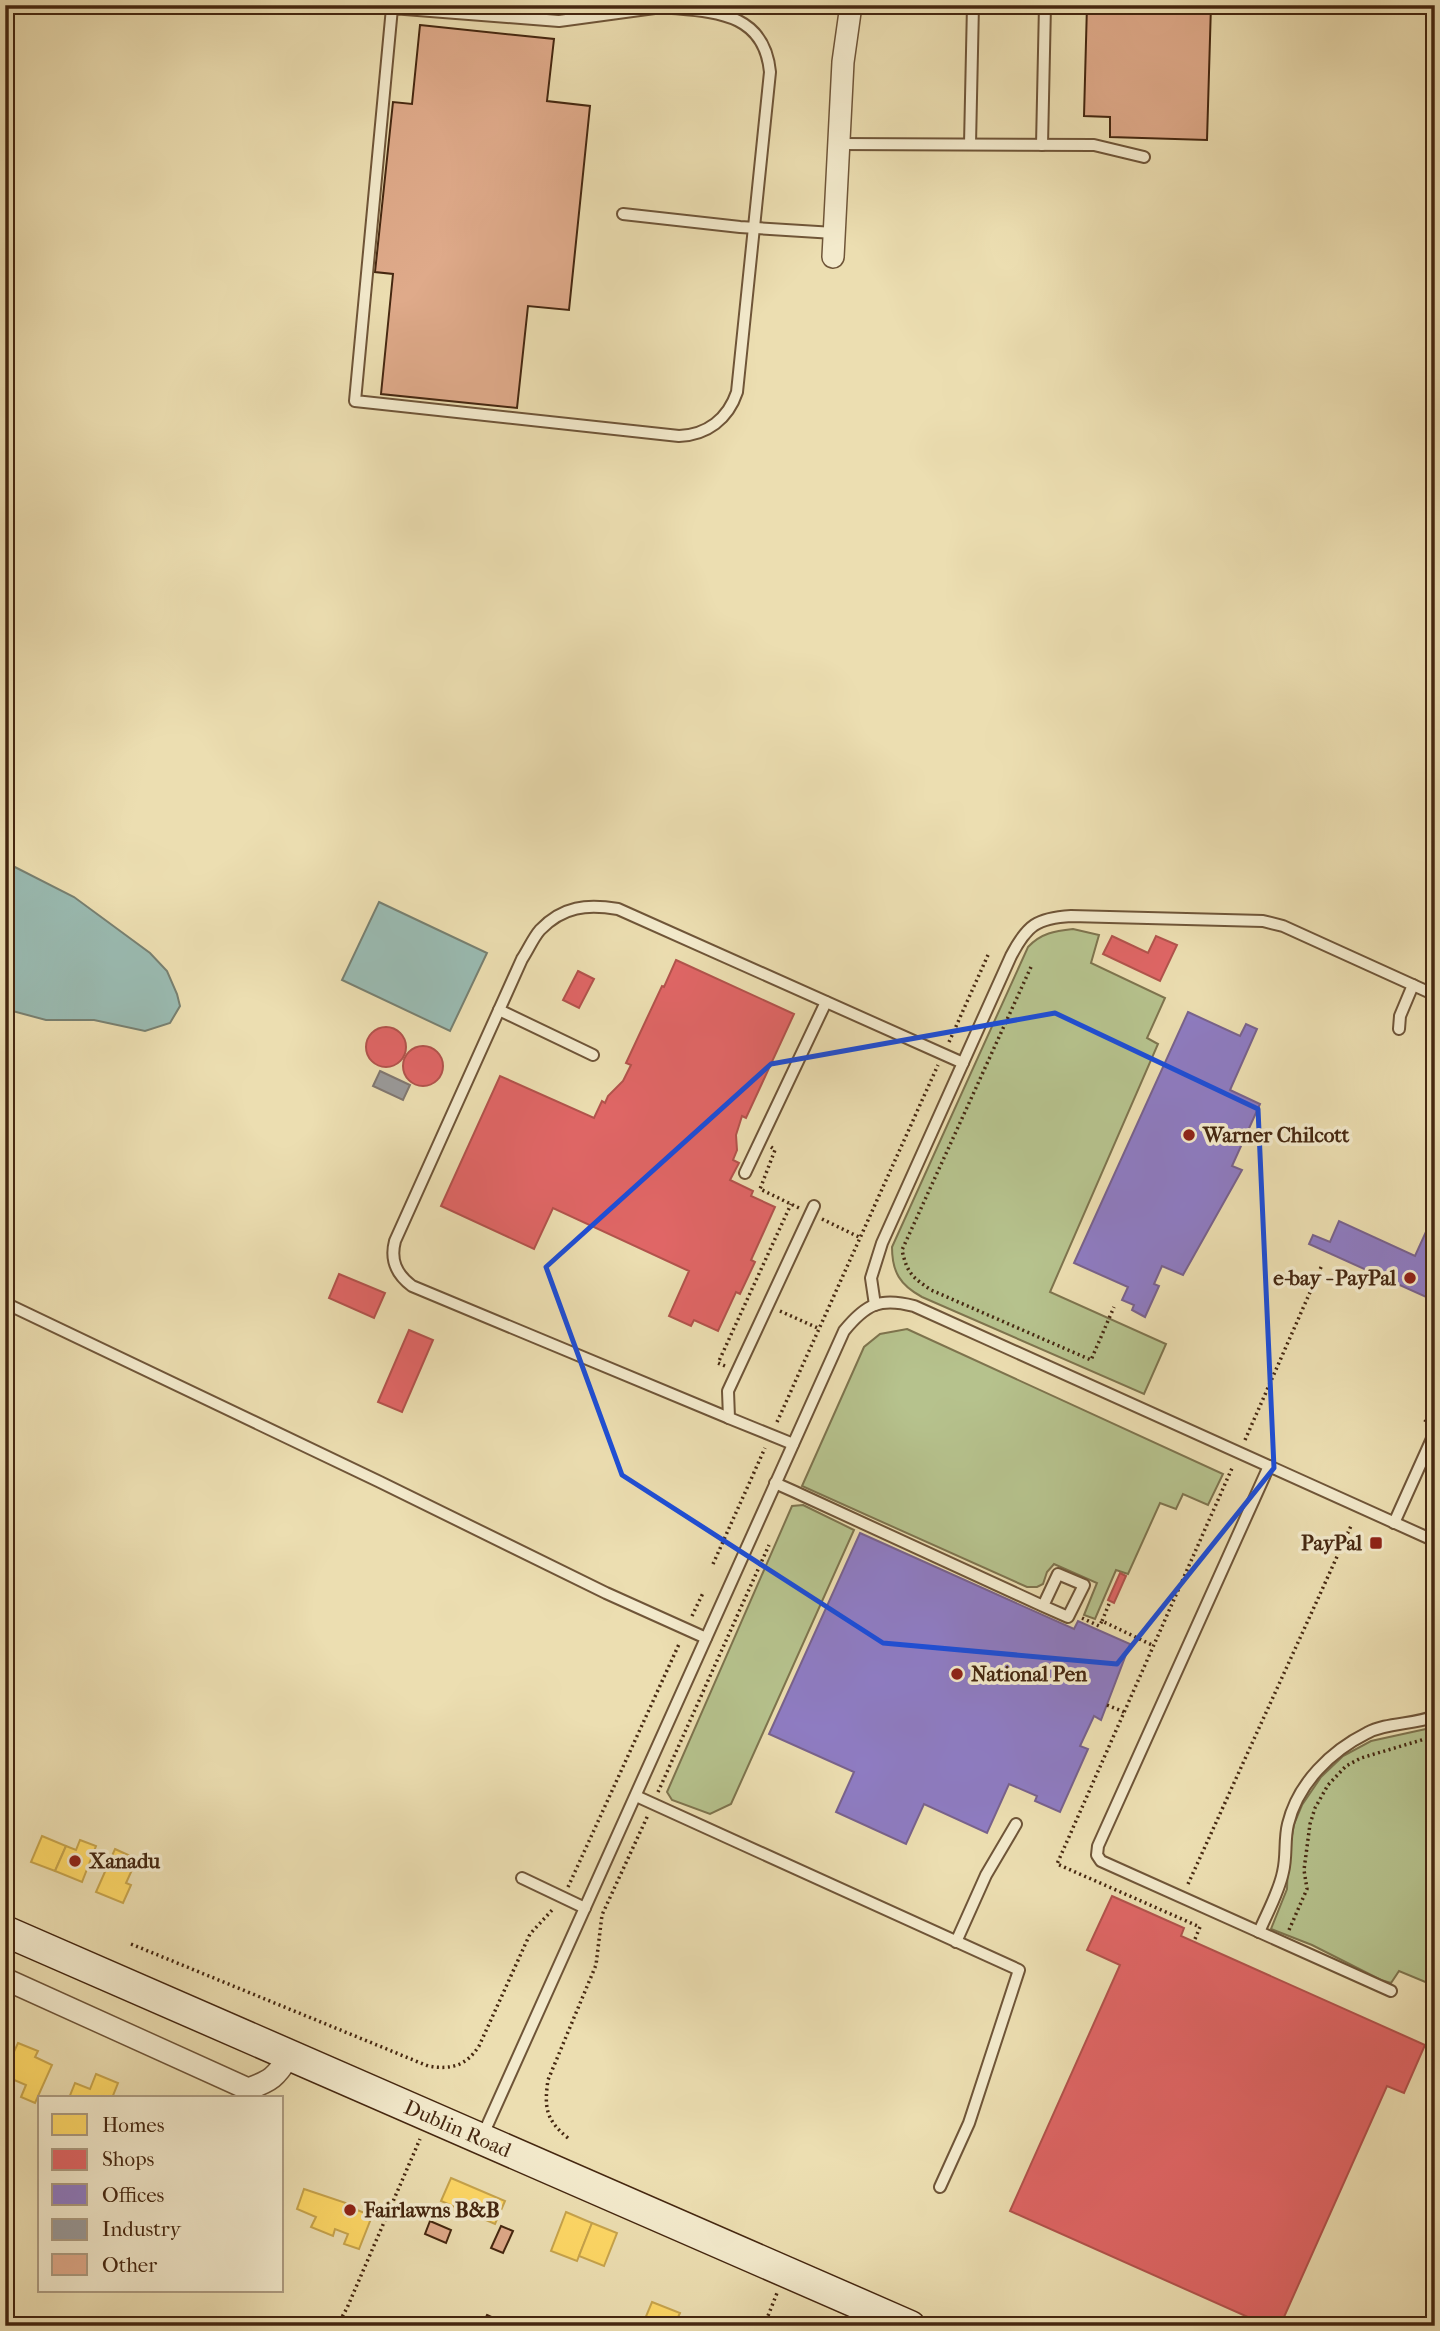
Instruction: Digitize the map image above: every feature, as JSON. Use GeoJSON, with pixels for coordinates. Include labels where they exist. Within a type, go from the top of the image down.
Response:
{"type":"FeatureCollection","features":[{"type":"Feature","properties":{"kind":"main road","name":"Dublin Road"},"geometry":{"type":"LineString","coordinates":[[5,1931],[910,2326]]}},
{"type":"Feature","properties":{"kind":"street"},"geometry":{"type":"LineString","coordinates":[[833,257],[843,62],[851,5]]}},
{"type":"Feature","properties":{"kind":"street"},"geometry":{"type":"LineString","coordinates":[[5,1979],[248,2089],[270,2081],[289,2056]]}},
{"type":"Feature","properties":{"kind":"lane"},"geometry":{"type":"LineString","coordinates":[[970,144],[973,5]]}},
{"type":"Feature","properties":{"kind":"lane"},"geometry":{"type":"LineString","coordinates":[[1042,145],[1045,5]]}},
{"type":"Feature","properties":{"kind":"lane"},"geometry":{"type":"LineString","coordinates":[[663,7],[722,14],[740,20],[754,31],[763,44],[770,72],[755,228],[737,392],[734,403],[726,414],[716,425],[705,431],[678,436],[355,401],[392,8],[559,21],[663,7]]}},
{"type":"Feature","properties":{"kind":"lane"},"geometry":{"type":"LineString","coordinates":[[838,144],[1094,145],[1144,157]]}},
{"type":"Feature","properties":{"kind":"lane"},"geometry":{"type":"LineString","coordinates":[[623,214],[755,228],[834,233]]}},
{"type":"Feature","properties":{"kind":"lane"},"geometry":{"type":"LineString","coordinates":[[793,1444],[412,1286],[401,1279],[394,1267],[392,1252],[395,1241],[522,960],[540,931],[572,908],[584,906],[618,909],[963,1063]]}},
{"type":"Feature","properties":{"kind":"lane"},"geometry":{"type":"LineString","coordinates":[[875,1305],[871,1278],[882,1243],[1021,935],[1037,922],[1050,917],[1071,916],[1263,921],[1283,926],[1435,995]]}},
{"type":"Feature","properties":{"kind":"lane"},"geometry":{"type":"LineString","coordinates":[[1399,1029],[1400,1016],[1413,985]]}},
{"type":"Feature","properties":{"kind":"lane"},"geometry":{"type":"LineString","coordinates":[[745,1173],[826,1002]]}},
{"type":"Feature","properties":{"kind":"lane"},"geometry":{"type":"LineString","coordinates":[[499,1010],[593,1055]]}},
{"type":"Feature","properties":{"kind":"lane"},"geometry":{"type":"LineString","coordinates":[[729,1418],[728,1391],[812,1210]]}},
{"type":"Feature","properties":{"kind":"lane"},"geometry":{"type":"LineString","coordinates":[[481,2140],[844,1331],[858,1313],[893,1301],[914,1306],[1435,1541]]}},
{"type":"Feature","properties":{"kind":"lane"},"geometry":{"type":"LineString","coordinates":[[5,1303],[706,1638]]}},
{"type":"Feature","properties":{"kind":"lane"},"geometry":{"type":"LineString","coordinates":[[1394,1523],[1435,1432]]}},
{"type":"Feature","properties":{"kind":"lane"},"geometry":{"type":"LineString","coordinates":[[1269,1466],[1098,1846],[1097,1855],[1101,1861],[1391,1991]]}},
{"type":"Feature","properties":{"kind":"lane"},"geometry":{"type":"LineString","coordinates":[[775,1483],[1068,1618],[1084,1585],[1059,1574],[1043,1606]]}},
{"type":"Feature","properties":{"kind":"lane"},"geometry":{"type":"LineString","coordinates":[[1259,1932],[1283,1873],[1288,1821],[1298,1796],[1311,1778],[1326,1760],[1370,1731],[1435,1716]]}},
{"type":"Feature","properties":{"kind":"lane"},"geometry":{"type":"LineString","coordinates":[[636,1796],[1019,1970],[969,2123],[940,2187]]}},
{"type":"Feature","properties":{"kind":"lane"},"geometry":{"type":"LineString","coordinates":[[956,1942],[986,1875],[1016,1824]]}},
{"type":"Feature","properties":{"kind":"lane"},"geometry":{"type":"LineString","coordinates":[[522,1878],[585,1908]]}},
{"type":"Feature","properties":{"kind":"path"},"geometry":{"type":"LineString","coordinates":[[713,1564],[988,955]]}},
{"type":"Feature","properties":{"kind":"path"},"geometry":{"type":"LineString","coordinates":[[1031,967],[902,1250],[904,1260],[909,1274],[931,1290],[1091,1360],[1114,1307]]}},
{"type":"Feature","properties":{"kind":"path"},"geometry":{"type":"LineString","coordinates":[[760,1142],[775,1150],[760,1189],[791,1204],[812,1210],[860,1238]]}},
{"type":"Feature","properties":{"kind":"path"},"geometry":{"type":"LineString","coordinates":[[738,1371],[718,1363],[791,1204]]}},
{"type":"Feature","properties":{"kind":"path"},"geometry":{"type":"LineString","coordinates":[[748,1297],[820,1329]]}},
{"type":"Feature","properties":{"kind":"path"},"geometry":{"type":"LineString","coordinates":[[1174,1916],[1351,1526]]}},
{"type":"Feature","properties":{"kind":"path"},"geometry":{"type":"LineString","coordinates":[[568,2138],[555,2127],[548,2115],[545,2100],[548,2080],[596,1965],[602,1915],[769,1545]]}},
{"type":"Feature","properties":{"kind":"path"},"geometry":{"type":"LineString","coordinates":[[131,1944],[428,2066],[449,2069],[472,2057],[480,2046],[530,1934],[563,1897],[702,1593]]}},
{"type":"Feature","properties":{"kind":"path"},"geometry":{"type":"LineString","coordinates":[[1070,1612],[1099,1626],[1109,1604]]}},
{"type":"Feature","properties":{"kind":"path"},"geometry":{"type":"LineString","coordinates":[[1102,1622],[1154,1646]]}},
{"type":"Feature","properties":{"kind":"path"},"geometry":{"type":"LineString","coordinates":[[1107,1704],[1124,1712]]}},
{"type":"Feature","properties":{"kind":"path"},"geometry":{"type":"LineString","coordinates":[[1283,1943],[1307,1889],[1305,1863],[1310,1824],[1315,1808],[1328,1786],[1346,1766],[1361,1758],[1435,1736]]}},
{"type":"Feature","properties":{"kind":"path"},"geometry":{"type":"LineString","coordinates":[[337,2326],[429,2118]]}},
{"type":"Feature","properties":{"kind":"path"},"geometry":{"type":"LineString","coordinates":[[764,2326],[785,2272]]}},
{"type":"Feature","properties":{"kind":"highlighted area"},"geometry":{"type":"Polygon","coordinates":[[[1055,1013],[1258,1109],[1274,1468],[1117,1664],[883,1643],[622,1475],[546,1267],[771,1064],[1055,1013]]]}},
{"type":"Feature","properties":{"kind":"green space"},"geometry":{"type":"Polygon","coordinates":[[[1073,929],[1099,935],[1091,963],[1165,998],[1147,1038],[1158,1044],[1050,1292],[1166,1344],[1144,1394],[922,1297],[908,1288],[899,1277],[892,1256],[892,1247],[1028,947],[1049,934],[1073,929]]]}},
{"type":"Feature","properties":{"kind":"green space"},"geometry":{"type":"Polygon","coordinates":[[[907,1329],[1223,1474],[1208,1505],[1183,1494],[1176,1509],[1160,1503],[1128,1574],[1116,1570],[1095,1619],[1084,1615],[1097,1583],[1054,1564],[1047,1572],[1043,1584],[1027,1587],[802,1486],[864,1347],[880,1334],[907,1329]]]}},
{"type":"Feature","properties":{"kind":"green space"},"geometry":{"type":"Polygon","coordinates":[[[803,1505],[854,1530],[731,1804],[710,1814],[672,1800],[667,1792],[792,1506],[803,1505]]]}},
{"type":"Feature","properties":{"kind":"green space"},"geometry":{"type":"Polygon","coordinates":[[[1435,1727],[1435,1986],[1399,1971],[1391,1983],[1381,1980],[1312,1945],[1271,1929],[1287,1889],[1288,1859],[1294,1824],[1302,1805],[1321,1777],[1343,1756],[1371,1741],[1435,1727]]]}},
{"type":"Feature","properties":{"kind":"water"},"geometry":{"type":"Polygon","coordinates":[[[5,862],[74,897],[150,953],[167,971],[177,994],[180,1006],[170,1023],[145,1031],[94,1020],[46,1020],[5,1009],[5,862]]]}},
{"type":"Feature","properties":{"kind":"water"},"geometry":{"type":"Polygon","coordinates":[[[379,902],[487,953],[450,1031],[342,980],[379,902]]]}},
{"type":"Feature","properties":{"kind":"building: Homes"},"geometry":{"type":"Polygon","coordinates":[[[42,1836],[66,1846],[55,1871],[31,1862],[42,1836]]]}},
{"type":"Feature","properties":{"kind":"building: Homes","name":"Xanadu"},"geometry":{"type":"Polygon","coordinates":[[[80,1840],[96,1846],[82,1882],[55,1871],[66,1846],[76,1850],[80,1840]]]}},
{"type":"Feature","properties":{"kind":"building: Homes"},"geometry":{"type":"Polygon","coordinates":[[[115,1849],[137,1859],[126,1883],[131,1885],[123,1903],[96,1892],[115,1849]]]}},
{"type":"Feature","properties":{"kind":"building: Homes"},"geometry":{"type":"Polygon","coordinates":[[[18,2043],[38,2051],[35,2057],[52,2065],[35,2103],[21,2097],[26,2085],[5,2076],[5,2053],[12,2056],[18,2043]]]}},
{"type":"Feature","properties":{"kind":"building: Homes"},"geometry":{"type":"Polygon","coordinates":[[[96,2074],[118,2083],[113,2096],[70,2096],[75,2083],[90,2089],[96,2074]]]}},
{"type":"Feature","properties":{"kind":"building: Homes"},"geometry":{"type":"Polygon","coordinates":[[[451,2178],[505,2201],[495,2224],[441,2201],[451,2178]]]}},
{"type":"Feature","properties":{"kind":"building: Homes"},"geometry":{"type":"Polygon","coordinates":[[[304,2189],[346,2203],[345,2205],[372,2216],[359,2249],[344,2244],[348,2234],[335,2229],[333,2236],[311,2227],[316,2217],[297,2209],[304,2189]]]}},
{"type":"Feature","properties":{"kind":"building: Homes"},"geometry":{"type":"Polygon","coordinates":[[[566,2212],[592,2223],[577,2261],[551,2251],[566,2212]]]}},
{"type":"Feature","properties":{"kind":"building: Homes"},"geometry":{"type":"Polygon","coordinates":[[[592,2223],[617,2233],[604,2266],[579,2256],[592,2223]]]}},
{"type":"Feature","properties":{"kind":"building: Homes"},"geometry":{"type":"Polygon","coordinates":[[[652,2302],[680,2313],[674,2326],[642,2326],[652,2302]]]}},
{"type":"Feature","properties":{"kind":"building: Shops"},"geometry":{"type":"Polygon","coordinates":[[[1112,936],[1148,953],[1156,936],[1177,945],[1160,981],[1103,954],[1112,936]]]}},
{"type":"Feature","properties":{"kind":"building: Shops"},"geometry":{"type":"Polygon","coordinates":[[[676,960],[794,1014],[746,1118],[742,1116],[736,1135],[737,1150],[733,1160],[739,1163],[730,1180],[753,1191],[751,1196],[775,1207],[751,1260],[755,1262],[740,1294],[736,1292],[718,1331],[694,1320],[691,1326],[669,1316],[689,1271],[553,1208],[534,1249],[441,1206],[500,1076],[594,1118],[602,1101],[605,1103],[608,1096],[623,1081],[631,1065],[626,1063],[676,960]]]}},
{"type":"Feature","properties":{"kind":"building: Shops"},"geometry":{"type":"Polygon","coordinates":[[[578,971],[594,979],[579,1008],[563,1000],[578,971]]]}},
{"type":"Feature","properties":{"kind":"building: Shops"},"geometry":{"type":"Polygon","coordinates":[[[386,1027],[400,1033],[406,1047],[400,1061],[386,1067],[372,1061],[366,1047],[372,1033],[386,1027]]]}},
{"type":"Feature","properties":{"kind":"building: Shops"},"geometry":{"type":"Polygon","coordinates":[[[423,1046],[437,1052],[443,1066],[437,1080],[423,1086],[409,1080],[403,1066],[409,1052],[423,1046]]]}},
{"type":"Feature","properties":{"kind":"building: Shops"},"geometry":{"type":"Polygon","coordinates":[[[339,1274],[385,1293],[374,1318],[329,1298],[339,1274]]]}},
{"type":"Feature","properties":{"kind":"building: Shops"},"geometry":{"type":"Polygon","coordinates":[[[409,1330],[433,1340],[402,1412],[378,1402],[409,1330]]]}},
{"type":"Feature","properties":{"kind":"building: Shops"},"geometry":{"type":"Polygon","coordinates":[[[1120,1573],[1126,1576],[1114,1603],[1108,1600],[1120,1573]]]}},
{"type":"Feature","properties":{"kind":"building: Shops"},"geometry":{"type":"Polygon","coordinates":[[[1112,1896],[1184,1928],[1181,1936],[1425,2045],[1404,2093],[1387,2086],[1280,2326],[1268,2326],[1010,2211],[1120,1965],[1087,1950],[1112,1896]]]}},
{"type":"Feature","properties":{"kind":"building: Offices","name":"Warner Chilcott"},"geometry":{"type":"Polygon","coordinates":[[[1188,1012],[1240,1036],[1246,1024],[1257,1029],[1230,1090],[1260,1104],[1232,1166],[1242,1170],[1183,1275],[1162,1266],[1154,1284],[1159,1286],[1145,1317],[1132,1310],[1134,1305],[1122,1300],[1128,1287],[1074,1263],[1188,1012]]]}},
{"type":"Feature","properties":{"kind":"building: Offices","name":"e-bay - PayPal"},"geometry":{"type":"Polygon","coordinates":[[[1435,1212],[1435,1301],[1309,1244],[1313,1235],[1330,1242],[1339,1221],[1415,1256],[1435,1212]]]}},
{"type":"Feature","properties":{"kind":"building: Offices","name":"National Pen"},"geometry":{"type":"Polygon","coordinates":[[[860,1533],[1074,1629],[1078,1621],[1130,1644],[1101,1720],[1094,1716],[1080,1746],[1088,1749],[1060,1812],[1035,1801],[1037,1796],[1009,1784],[987,1833],[924,1804],[906,1844],[836,1812],[854,1772],[769,1734],[860,1533]]]}},
{"type":"Feature","properties":{"kind":"building: Industry"},"geometry":{"type":"Polygon","coordinates":[[[380,1071],[410,1085],[403,1100],[373,1086],[380,1071]]]}},
{"type":"Feature","properties":{"kind":"building: Other"},"geometry":{"type":"Polygon","coordinates":[[[1087,5],[1211,5],[1207,140],[1110,137],[1110,117],[1084,116],[1087,5]]]}},
{"type":"Feature","properties":{"kind":"building: Other"},"geometry":{"type":"Polygon","coordinates":[[[420,25],[554,39],[547,101],[590,106],[569,310],[528,306],[517,408],[381,394],[393,274],[375,272],[393,102],[412,104],[420,25]]]}},
{"type":"Feature","properties":{"kind":"building: Other"},"geometry":{"type":"Polygon","coordinates":[[[430,2221],[451,2230],[446,2243],[425,2234],[430,2221]]]}},
{"type":"Feature","properties":{"kind":"building: Other"},"geometry":{"type":"Polygon","coordinates":[[[501,2226],[513,2231],[503,2253],[491,2248],[501,2226]]]}},
{"type":"Feature","properties":{"kind":"building: Other"},"geometry":{"type":"Polygon","coordinates":[[[487,2315],[507,2324],[506,2326],[483,2324],[487,2315]]]}},
{"type":"Feature","properties":{"kind":"place","name":"Warner Chilcott"},"geometry":{"type":"Point","coordinates":[1189,1135]}},
{"type":"Feature","properties":{"kind":"place","name":"e-bay - PayPal"},"geometry":{"type":"Point","coordinates":[1410,1278]}},
{"type":"Feature","properties":{"kind":"place","name":"PayPal"},"geometry":{"type":"Point","coordinates":[1376,1543]}},
{"type":"Feature","properties":{"kind":"place","name":"National Pen"},"geometry":{"type":"Point","coordinates":[957,1674]}},
{"type":"Feature","properties":{"kind":"place","name":"Xanadu"},"geometry":{"type":"Point","coordinates":[75,1861]}},
{"type":"Feature","properties":{"kind":"place","name":"Fairlawns B&B"},"geometry":{"type":"Point","coordinates":[350,2210]}}]}
